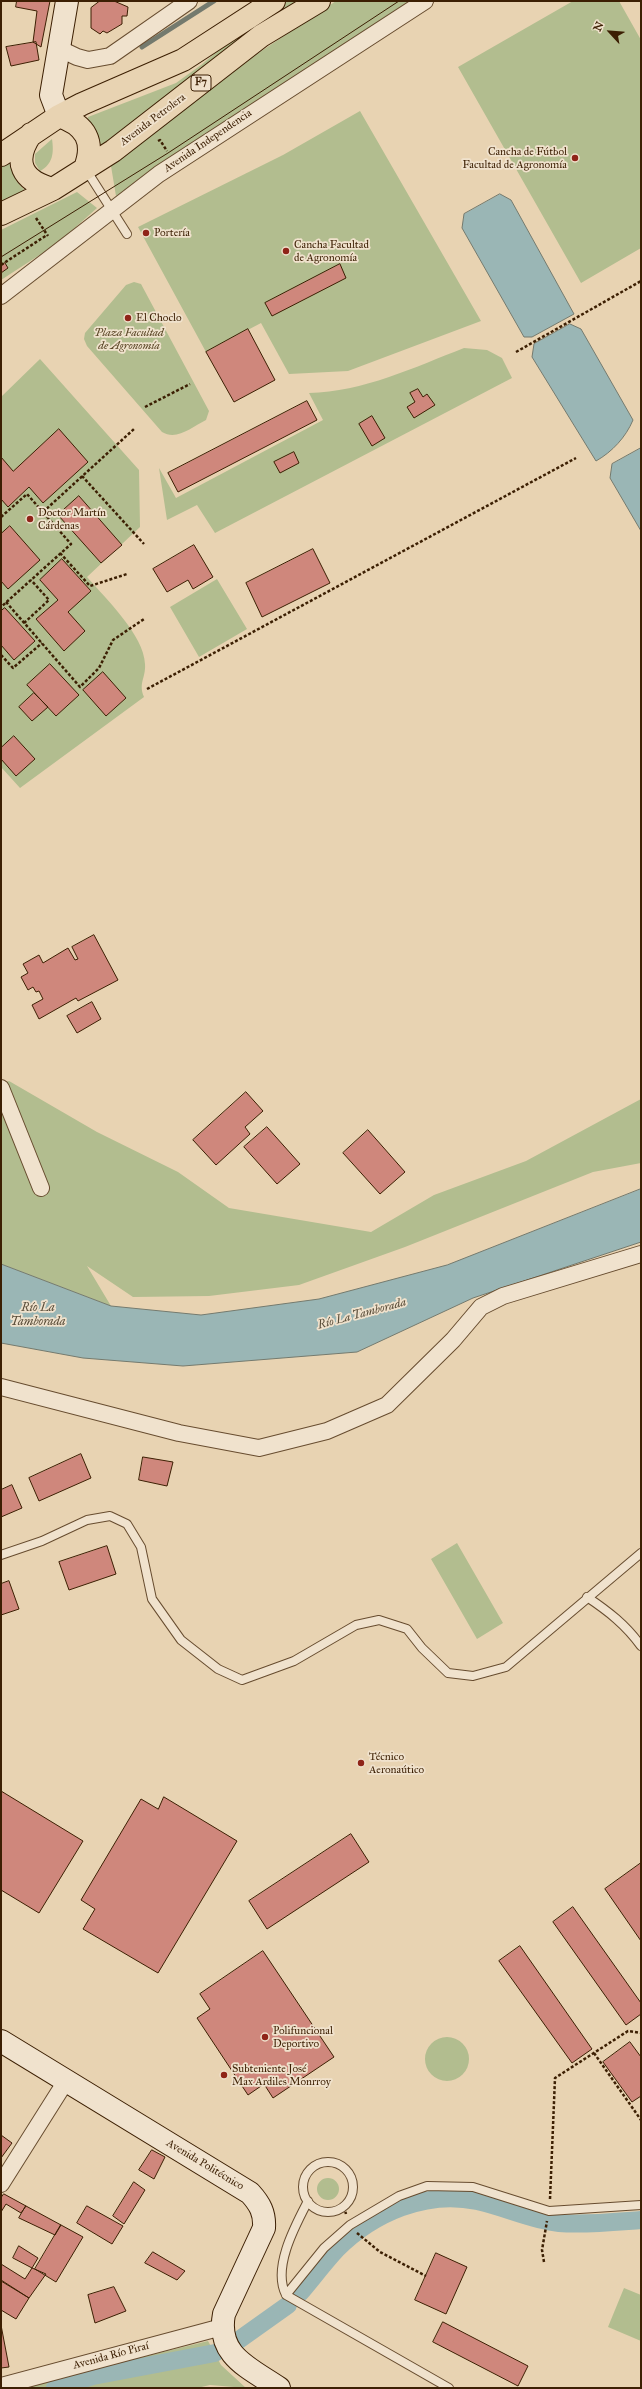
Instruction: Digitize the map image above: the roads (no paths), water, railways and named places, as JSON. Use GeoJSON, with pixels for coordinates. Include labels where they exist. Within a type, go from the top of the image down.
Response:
{"type":"FeatureCollection","features":[{"type":"Feature","properties":{"kind":"highway"},"geometry":{"type":"LineString","coordinates":[[1,155],[59,116],[82,104],[183,60],[274,1]]}},
{"type":"Feature","properties":{"kind":"highway","name":"Avenida Petrolera"},"geometry":{"type":"LineString","coordinates":[[1,214],[53,189],[113,150],[261,36],[319,1]]}},
{"type":"Feature","properties":{"kind":"highway"},"geometry":{"type":"LineString","coordinates":[[59,116],[77,125],[88,138],[89,157],[85,168]]}},
{"type":"Feature","properties":{"kind":"highway"},"geometry":{"type":"LineString","coordinates":[[31,134],[23,147],[22,167],[26,176],[33,182],[53,189]]}},
{"type":"Feature","properties":{"kind":"main road"},"geometry":{"type":"LineString","coordinates":[[59,116],[51,95],[67,1]]}},
{"type":"Feature","properties":{"kind":"main road","name":"Avenida Politécnico"},"geometry":{"type":"LineString","coordinates":[[1,2041],[250,2193],[260,2204],[264,2217],[264,2228],[224,2314],[222,2331]]}},
{"type":"Feature","properties":{"kind":"main road"},"geometry":{"type":"LineString","coordinates":[[222,2331],[228,2348],[235,2358],[279,2388]]}},
{"type":"Feature","properties":{"kind":"street"},"geometry":{"type":"LineString","coordinates":[[58,48],[77,57],[88,60],[110,56],[189,1]]}},
{"type":"Feature","properties":{"kind":"street","name":"Avenida Independencia"},"geometry":{"type":"LineString","coordinates":[[1,296],[57,251],[169,167],[425,1]]}},
{"type":"Feature","properties":{"kind":"street"},"geometry":{"type":"LineString","coordinates":[[1,1088],[41,1188]]}},
{"type":"Feature","properties":{"kind":"street"},"geometry":{"type":"LineString","coordinates":[[1,1387],[179,1433],[259,1448],[327,1431],[387,1405],[453,1340],[481,1307],[503,1296],[641,1254]]}},
{"type":"Feature","properties":{"kind":"street"},"geometry":{"type":"LineString","coordinates":[[1,2184],[66,2081]]}},
{"type":"Feature","properties":{"kind":"street","name":"Avenida Río Piraí"},"geometry":{"type":"LineString","coordinates":[[1,2386],[222,2331]]}},
{"type":"Feature","properties":{"kind":"lane"},"geometry":{"type":"LineString","coordinates":[[85,168],[127,234]]}},
{"type":"Feature","properties":{"kind":"lane"},"geometry":{"type":"LineString","coordinates":[[1,1555],[42,1541],[87,1520],[110,1516],[127,1524],[140,1547],[152,1599],[181,1640],[218,1669],[242,1680],[294,1661],[356,1625],[379,1620],[407,1629],[422,1648],[448,1673],[473,1676],[506,1667],[641,1553]]}},
{"type":"Feature","properties":{"kind":"lane"},"geometry":{"type":"LineString","coordinates":[[587,1598],[605,1609],[629,1629],[641,1646]]}},
{"type":"Feature","properties":{"kind":"lane"},"geometry":{"type":"LineString","coordinates":[[308,2201],[321,2210],[336,2210],[344,2206],[349,2200],[353,2186],[347,2171],[341,2166],[329,2162],[314,2167],[309,2172],[304,2183],[304,2189],[308,2201],[284,2253],[282,2286],[287,2295],[449,2388]]}},
{"type":"Feature","properties":{"kind":"lane"},"geometry":{"type":"LineString","coordinates":[[287,2295],[324,2248],[350,2225],[398,2196],[427,2186],[473,2187],[549,2211],[641,2205]]}},
{"type":"Feature","properties":{"kind":"water"},"geometry":{"type":"Polygon","coordinates":[[[500,194],[511,200],[574,314],[532,337],[524,337],[462,228],[464,214],[500,194]]]}},
{"type":"Feature","properties":{"kind":"water"},"geometry":{"type":"Polygon","coordinates":[[[570,324],[581,329],[633,420],[627,432],[618,444],[596,461],[532,357],[534,344],[570,324]]]}},
{"type":"Feature","properties":{"kind":"water"},"geometry":{"type":"Polygon","coordinates":[[[641,448],[641,531],[610,478],[612,464],[641,448]]]}},
{"type":"Feature","properties":{"kind":"water","name":"Río La Tamborada"},"geometry":{"type":"Polygon","coordinates":[[[641,1189],[641,1242],[473,1298],[357,1352],[183,1366],[83,1358],[1,1343],[1,1264],[111,1306],[201,1315],[319,1299],[447,1265],[641,1189]]]}},
{"type":"Feature","properties":{"kind":"waterway"},"geometry":{"type":"LineString","coordinates":[[142,47],[214,1]]}},
{"type":"Feature","properties":{"kind":"waterway"},"geometry":{"type":"LineString","coordinates":[[300,2293],[332,2254],[351,2236],[384,2215],[401,2207],[420,2202],[458,2198],[477,2201],[538,2219],[569,2224],[641,2220]]}},
{"type":"Feature","properties":{"kind":"waterway"},"geometry":{"type":"LineString","coordinates":[[236,2342],[288,2305]]}},
{"type":"Feature","properties":{"kind":"waterway"},"geometry":{"type":"LineString","coordinates":[[55,2388],[93,2376],[215,2353]]}},
{"type":"Feature","properties":{"kind":"tram line"},"geometry":{"type":"LineString","coordinates":[[1,257],[168,153],[399,1]]}},
{"type":"Feature","properties":{"kind":"place","name":"Cancha de Fútbol Facultad de Agronomía"},"geometry":{"type":"Point","coordinates":[575,158]}},
{"type":"Feature","properties":{"kind":"place","name":"Portería"},"geometry":{"type":"Point","coordinates":[146,233]}},
{"type":"Feature","properties":{"kind":"place","name":"Cancha Facultad de Agronomía"},"geometry":{"type":"Point","coordinates":[286,251]}},
{"type":"Feature","properties":{"kind":"place","name":"El Choclo"},"geometry":{"type":"Point","coordinates":[128,318]}},
{"type":"Feature","properties":{"kind":"place","name":"Doctor Martín Cárdenas"},"geometry":{"type":"Point","coordinates":[30,519]}},
{"type":"Feature","properties":{"kind":"place","name":"Técnico Aeronaútico"},"geometry":{"type":"Point","coordinates":[361,1763]}},
{"type":"Feature","properties":{"kind":"place","name":"Polifuncional Deportivo"},"geometry":{"type":"Point","coordinates":[265,2037]}},
{"type":"Feature","properties":{"kind":"place","name":"Subteniente José Max Ardiles Monrroy"},"geometry":{"type":"Point","coordinates":[224,2075]}},
{"type":"Feature","properties":{"kind":"park label","name":"Plaza Facultad de Agronomía"},"geometry":{"type":"Point","coordinates":[129,339]}}]}
